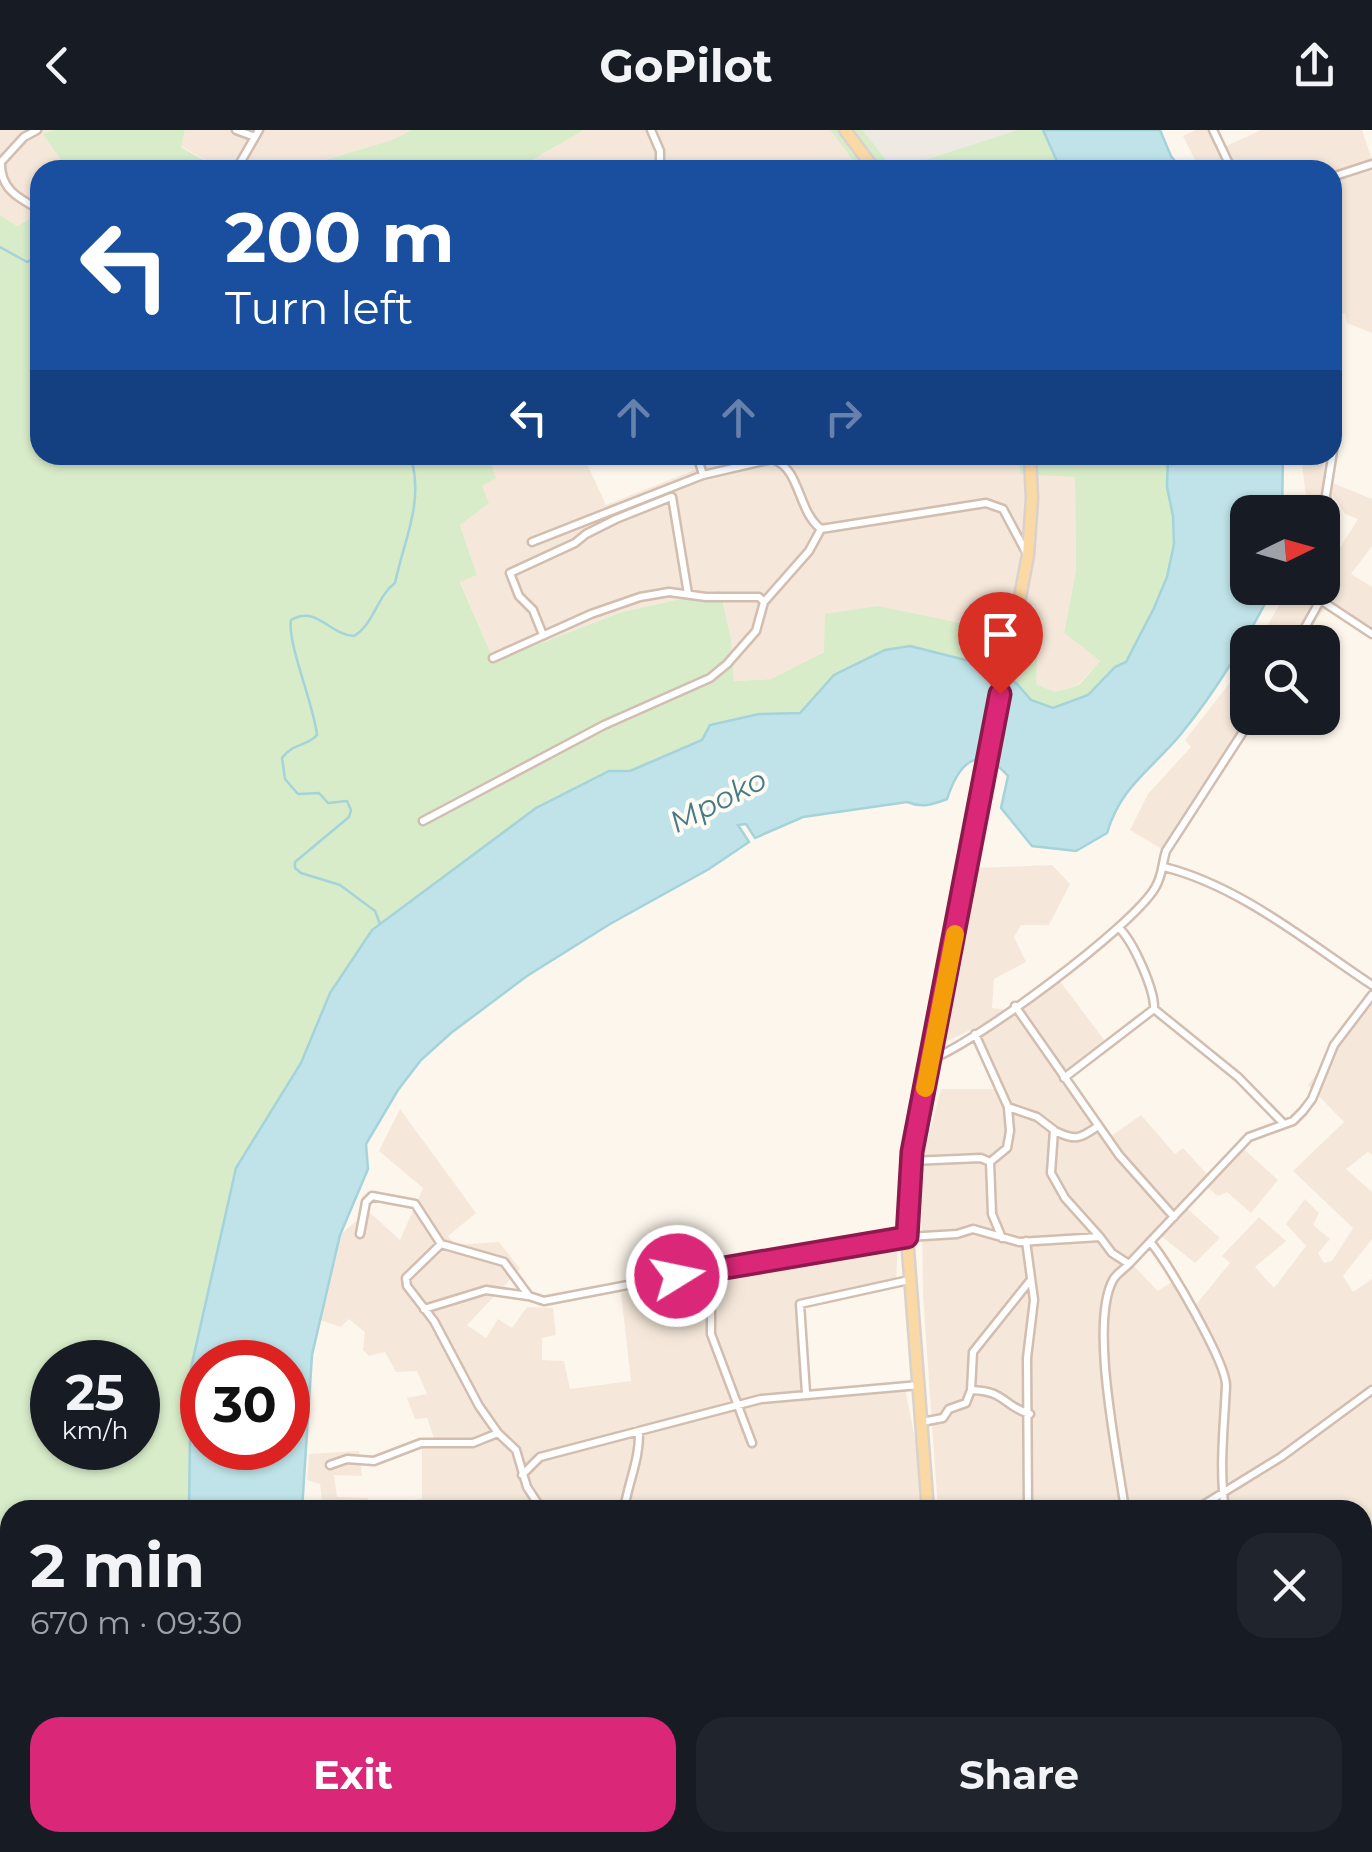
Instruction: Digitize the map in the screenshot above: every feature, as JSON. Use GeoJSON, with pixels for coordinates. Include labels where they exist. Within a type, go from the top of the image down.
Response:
{"type":"FeatureCollection","features":[{"type":"Feature","properties":{"kind":"main road"},"geometry":{"type":"LineString","coordinates":[[845,130],[868,160]]}},
{"type":"Feature","properties":{"kind":"main road"},"geometry":{"type":"LineString","coordinates":[[927,1500],[907,1237],[911,1161],[1028,554],[1030,465]]}},
{"type":"Feature","properties":{"kind":"street"},"geometry":{"type":"LineString","coordinates":[[30,204],[8,191],[0,161],[37,130]]}},
{"type":"Feature","properties":{"kind":"street"},"geometry":{"type":"LineString","coordinates":[[236,130],[258,134],[242,160]]}},
{"type":"Feature","properties":{"kind":"street"},"geometry":{"type":"LineString","coordinates":[[651,130],[662,160]]}},
{"type":"Feature","properties":{"kind":"street"},"geometry":{"type":"LineString","coordinates":[[1213,130],[1227,160]]}},
{"type":"Feature","properties":{"kind":"street"},"geometry":{"type":"LineString","coordinates":[[1342,174],[1372,164]]}},
{"type":"Feature","properties":{"kind":"street"},"geometry":{"type":"LineString","coordinates":[[700,465],[702,475]]}},
{"type":"Feature","properties":{"kind":"street"},"geometry":{"type":"LineString","coordinates":[[532,542],[702,475],[738,465]]}},
{"type":"Feature","properties":{"kind":"street"},"geometry":{"type":"LineString","coordinates":[[785,465],[811,519],[821,529]]}},
{"type":"Feature","properties":{"kind":"street"},"geometry":{"type":"LineString","coordinates":[[1326,495],[1331,465]]}},
{"type":"Feature","properties":{"kind":"street"},"geometry":{"type":"LineString","coordinates":[[676,487],[672,497],[688,594]]}},
{"type":"Feature","properties":{"kind":"street"},"geometry":{"type":"LineString","coordinates":[[543,635],[532,610],[519,596],[510,572],[616,519],[672,497]]}},
{"type":"Feature","properties":{"kind":"street"},"geometry":{"type":"LineString","coordinates":[[821,529],[986,503],[1003,509],[1028,554]]}},
{"type":"Feature","properties":{"kind":"street"},"geometry":{"type":"LineString","coordinates":[[423,821],[604,724],[710,678],[756,631],[764,602],[809,551],[821,529]]}},
{"type":"Feature","properties":{"kind":"street"},"geometry":{"type":"LineString","coordinates":[[493,658],[640,597],[669,592],[758,597],[764,602]]}},
{"type":"Feature","properties":{"kind":"street"},"geometry":{"type":"LineString","coordinates":[[1328,605],[1372,634]]}},
{"type":"Feature","properties":{"kind":"street"},"geometry":{"type":"LineString","coordinates":[[931,1060],[1015,1006],[1119,928],[1155,888],[1166,851],[1241,735]]}},
{"type":"Feature","properties":{"kind":"street"},"geometry":{"type":"LineString","coordinates":[[1164,866],[1196,875],[1236,896],[1372,984]]}},
{"type":"Feature","properties":{"kind":"street"},"geometry":{"type":"LineString","coordinates":[[1119,928],[1153,988],[1154,1010],[1238,1077],[1284,1124]]}},
{"type":"Feature","properties":{"kind":"street"},"geometry":{"type":"LineString","coordinates":[[1124,1500],[1102,1342],[1114,1277],[1152,1242],[1249,1137],[1304,1112],[1334,1044],[1372,995]]}},
{"type":"Feature","properties":{"kind":"street"},"geometry":{"type":"LineString","coordinates":[[1015,1006],[1136,1178],[1174,1218]]}},
{"type":"Feature","properties":{"kind":"street"},"geometry":{"type":"LineString","coordinates":[[1064,1078],[1154,1010]]}},
{"type":"Feature","properties":{"kind":"street"},"geometry":{"type":"LineString","coordinates":[[975,1034],[1008,1107],[1007,1148],[990,1162]]}},
{"type":"Feature","properties":{"kind":"street"},"geometry":{"type":"LineString","coordinates":[[1008,1107],[1037,1117],[1073,1140],[1098,1126]]}},
{"type":"Feature","properties":{"kind":"street"},"geometry":{"type":"LineString","coordinates":[[1054,1130],[1051,1172],[1064,1198],[1112,1252],[1129,1264]]}},
{"type":"Feature","properties":{"kind":"street"},"geometry":{"type":"LineString","coordinates":[[911,1161],[981,1158],[990,1162]]}},
{"type":"Feature","properties":{"kind":"street"},"geometry":{"type":"LineString","coordinates":[[990,1162],[992,1214],[1002,1238]]}},
{"type":"Feature","properties":{"kind":"street"},"geometry":{"type":"LineString","coordinates":[[360,1234],[366,1202],[372,1196],[415,1204],[441,1244],[504,1262],[530,1296]]}},
{"type":"Feature","properties":{"kind":"street"},"geometry":{"type":"LineString","coordinates":[[424,1309],[486,1290],[544,1301],[710,1270],[973,1229],[1026,1241],[1100,1238]]}},
{"type":"Feature","properties":{"kind":"street"},"geometry":{"type":"LineString","coordinates":[[1026,1241],[1034,1300],[1028,1358],[1027,1500]]}},
{"type":"Feature","properties":{"kind":"street"},"geometry":{"type":"LineString","coordinates":[[1152,1242],[1193,1305],[1226,1383],[1222,1418],[1224,1500]]}},
{"type":"Feature","properties":{"kind":"street"},"geometry":{"type":"LineString","coordinates":[[441,1244],[406,1278],[407,1286],[498,1433],[516,1450],[540,1457]]}},
{"type":"Feature","properties":{"kind":"street"},"geometry":{"type":"LineString","coordinates":[[710,1270],[711,1334],[752,1443]]}},
{"type":"Feature","properties":{"kind":"street"},"geometry":{"type":"LineString","coordinates":[[806,1394],[800,1304],[910,1280]]}},
{"type":"Feature","properties":{"kind":"street"},"geometry":{"type":"LineString","coordinates":[[922,1422],[943,1418],[949,1410],[966,1403],[971,1390],[973,1352],[1030,1281]]}},
{"type":"Feature","properties":{"kind":"street"},"geometry":{"type":"LineString","coordinates":[[522,1475],[540,1457],[736,1405],[806,1394],[919,1386]]}},
{"type":"Feature","properties":{"kind":"street"},"geometry":{"type":"LineString","coordinates":[[971,1390],[1003,1395],[1016,1410],[1030,1414]]}},
{"type":"Feature","properties":{"kind":"street"},"geometry":{"type":"LineString","coordinates":[[1212,1500],[1281,1457],[1372,1390]]}},
{"type":"Feature","properties":{"kind":"street"},"geometry":{"type":"LineString","coordinates":[[626,1500],[636,1468],[639,1431]]}},
{"type":"Feature","properties":{"kind":"street"},"geometry":{"type":"LineString","coordinates":[[330,1465],[346,1459],[374,1461],[421,1442],[473,1443],[498,1433]]}},
{"type":"Feature","properties":{"kind":"street"},"geometry":{"type":"LineString","coordinates":[[516,1450],[522,1475],[536,1500]]}},
{"type":"Feature","properties":{"kind":"shaded area"},"geometry":{"type":"Polygon","coordinates":[[[0,130],[54,130],[44,134],[61,160],[30,160],[30,219],[17,226],[0,215],[0,130]]]}},
{"type":"Feature","properties":{"kind":"shaded area"},"geometry":{"type":"Polygon","coordinates":[[[185,130],[411,130],[392,140],[325,160],[205,160],[181,146],[185,130]]]}},
{"type":"Feature","properties":{"kind":"shaded area"},"geometry":{"type":"Polygon","coordinates":[[[584,130],[830,130],[852,160],[532,160],[584,130]]]}},
{"type":"Feature","properties":{"kind":"shaded area"},"geometry":{"type":"Polygon","coordinates":[[[863,130],[1019,132],[927,160],[886,160],[863,130]]]}},
{"type":"Feature","properties":{"kind":"shaded area"},"geometry":{"type":"Polygon","coordinates":[[[1207,130],[1220,149],[1261,130],[1362,130],[1372,160],[1372,333],[1347,323],[1342,314],[1342,160],[1195,160],[1183,136],[1207,130]]]}},
{"type":"Feature","properties":{"kind":"shaded area"},"geometry":{"type":"Polygon","coordinates":[[[491,465],[588,465],[606,505],[697,469],[695,465],[1019,465],[1020,474],[1075,476],[1076,570],[1064,633],[1100,661],[1078,685],[1055,692],[1036,684],[824,652],[771,679],[734,681],[731,639],[720,590],[622,612],[494,661],[460,581],[477,575],[460,525],[482,486],[495,477],[491,465]]]}},
{"type":"Feature","properties":{"kind":"shaded area"},"geometry":{"type":"Polygon","coordinates":[[[1302,465],[1323,465],[1325,480],[1372,499],[1372,546],[1351,574],[1372,587],[1372,634],[1326,606],[1313,625],[1268,625],[1279,605],[1340,605],[1340,548],[1358,519],[1345,514],[1340,495],[1306,495],[1302,465]]]}},
{"type":"Feature","properties":{"kind":"shaded area"},"geometry":{"type":"Polygon","coordinates":[[[1230,683],[1230,735],[1245,735],[1170,854],[1130,830],[1148,794],[1191,747],[1185,740],[1230,683]]]}},
{"type":"Feature","properties":{"kind":"shaded area"},"geometry":{"type":"Polygon","coordinates":[[[1052,865],[1070,884],[1049,925],[1021,925],[1014,937],[1026,962],[994,979],[992,1008],[1016,1011],[1059,980],[1105,1041],[1058,1078],[1104,1141],[1141,1115],[1175,1154],[1183,1148],[1207,1174],[1238,1144],[1278,1180],[1251,1213],[1227,1192],[1218,1196],[1207,1187],[1181,1203],[1220,1238],[1195,1263],[1160,1235],[1129,1261],[1158,1291],[1173,1281],[1194,1307],[1230,1263],[1222,1256],[1259,1217],[1286,1241],[1255,1267],[1274,1288],[1306,1246],[1286,1224],[1305,1199],[1319,1213],[1313,1225],[1330,1239],[1318,1253],[1324,1263],[1332,1261],[1353,1228],[1293,1171],[1344,1122],[1308,1085],[1372,1002],[1372,1155],[1368,1152],[1346,1169],[1372,1192],[1372,1239],[1343,1276],[1353,1292],[1372,1279],[1372,1500],[937,1500],[923,1295],[921,1166],[941,1089],[998,1089],[972,1029],[944,1043],[976,868],[1052,865]]]}},
{"type":"Feature","properties":{"kind":"shaded area"},"geometry":{"type":"Polygon","coordinates":[[[400,1109],[476,1213],[448,1236],[456,1245],[499,1242],[520,1269],[467,1325],[486,1338],[498,1319],[512,1328],[527,1307],[553,1308],[556,1335],[542,1338],[542,1360],[564,1361],[570,1389],[631,1381],[621,1293],[898,1242],[896,1282],[809,1304],[804,1311],[810,1389],[904,1384],[917,1448],[920,1500],[413,1500],[422,1499],[422,1447],[435,1441],[427,1418],[415,1419],[407,1398],[427,1394],[417,1371],[396,1372],[385,1352],[369,1356],[363,1350],[365,1332],[349,1319],[341,1327],[320,1320],[340,1235],[368,1211],[400,1240],[423,1188],[379,1151],[400,1109]]]}},
{"type":"Feature","properties":{"kind":"shaded area"},"geometry":{"type":"Polygon","coordinates":[[[359,1451],[362,1476],[334,1475],[337,1497],[368,1500],[322,1500],[320,1484],[307,1480],[310,1454],[359,1451]]]}},
{"type":"Feature","properties":{"kind":"green space"},"geometry":{"type":"Polygon","coordinates":[[[54,130],[185,130],[181,147],[204,160],[61,160],[43,134],[54,130]]]}},
{"type":"Feature","properties":{"kind":"green space"},"geometry":{"type":"Polygon","coordinates":[[[411,130],[584,130],[532,160],[325,160],[392,140],[411,130]]]}},
{"type":"Feature","properties":{"kind":"green space"},"geometry":{"type":"Polygon","coordinates":[[[830,130],[863,130],[886,160],[852,160],[830,130]]]}},
{"type":"Feature","properties":{"kind":"green space"},"geometry":{"type":"Polygon","coordinates":[[[1018,130],[1043,130],[1056,160],[925,160],[1018,130]]]}},
{"type":"Feature","properties":{"kind":"green space"},"geometry":{"type":"Polygon","coordinates":[[[0,215],[17,226],[30,219],[30,465],[491,465],[496,478],[482,486],[489,503],[460,525],[477,575],[460,582],[494,661],[622,612],[720,590],[731,639],[734,681],[771,679],[824,652],[825,614],[878,606],[1038,639],[1036,684],[1055,692],[1079,685],[1100,661],[1064,633],[1076,570],[1075,477],[1020,474],[1019,465],[1168,465],[1174,544],[1167,577],[1126,662],[1115,667],[1088,695],[1054,708],[1031,700],[1017,684],[910,646],[834,675],[800,714],[759,714],[710,725],[703,739],[630,771],[609,771],[536,808],[372,930],[330,993],[301,1063],[236,1168],[197,1340],[180,1340],[180,1470],[190,1470],[189,1500],[0,1500],[0,215]]]}},
{"type":"Feature","properties":{"kind":"water"},"geometry":{"type":"Polygon","coordinates":[[[1043,130],[1160,130],[1174,160],[1056,160],[1043,130]]]}},
{"type":"Feature","properties":{"kind":"water","name":"Mpoko"},"geometry":{"type":"Polygon","coordinates":[[[1168,465],[1283,465],[1282,495],[1230,495],[1230,605],[1264,605],[1253,625],[1230,625],[1230,665],[1181,734],[1120,803],[1107,833],[1076,851],[1032,846],[1001,808],[1008,776],[987,760],[978,759],[963,768],[947,799],[932,804],[907,802],[803,817],[755,838],[746,824],[738,825],[749,842],[527,976],[451,1033],[421,1060],[398,1090],[366,1144],[368,1169],[340,1235],[312,1355],[310,1386],[310,1340],[197,1340],[236,1168],[301,1063],[330,993],[372,930],[536,808],[609,771],[630,771],[702,740],[710,725],[759,714],[800,713],[834,675],[885,650],[910,646],[997,668],[1031,700],[1053,708],[1088,695],[1115,667],[1126,662],[1167,577],[1174,544],[1168,465]]]}},
{"type":"Feature","properties":{"kind":"water"},"geometry":{"type":"Polygon","coordinates":[[[190,1470],[305,1470],[303,1500],[189,1500],[190,1470]]]}},
{"type":"Feature","properties":{"kind":"waterway"},"geometry":{"type":"LineString","coordinates":[[0,247],[30,261]]}},
{"type":"Feature","properties":{"kind":"waterway"},"geometry":{"type":"LineString","coordinates":[[380,924],[375,911],[340,885],[295,868],[295,862],[349,817],[351,810],[347,801],[328,803],[319,793],[298,794],[285,779],[282,758],[317,735],[293,643],[291,620],[308,616],[345,634],[354,636],[361,631],[395,583],[411,522],[415,493],[413,465]]}},
{"type":"Feature","properties":{"kind":"slow traffic"},"geometry":{"type":"LineString","coordinates":[[925,1088],[955,934]]}},
{"type":"Feature","properties":{"kind":"route"},"geometry":{"type":"LineString","coordinates":[[677,1276],[907,1237],[912,1152],[1000,694]]}}]}
